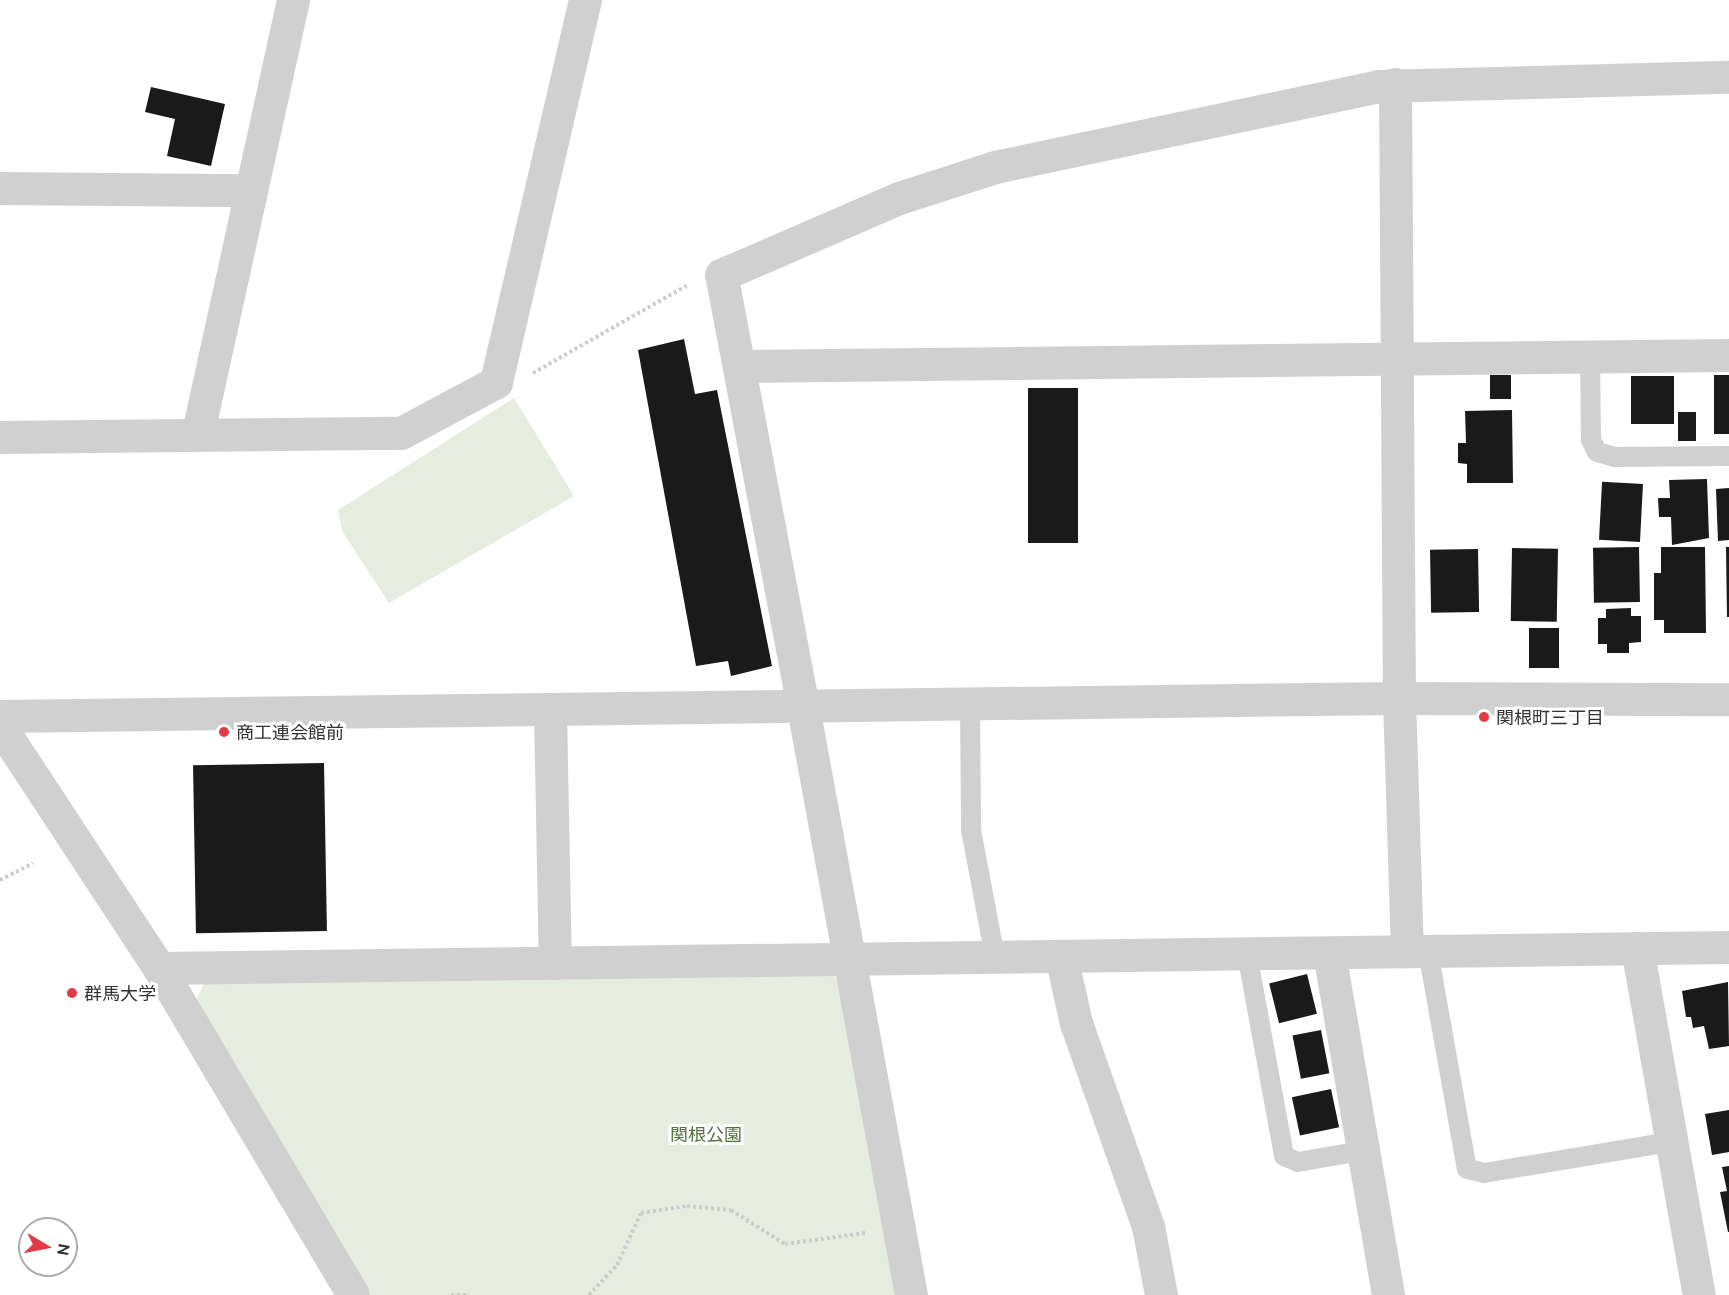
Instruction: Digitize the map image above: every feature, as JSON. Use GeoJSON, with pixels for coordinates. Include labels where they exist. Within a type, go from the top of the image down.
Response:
{"type":"FeatureCollection","features":[{"type":"Feature","properties":{"kind":"street"},"geometry":{"type":"LineString","coordinates":[[198,432],[249,190],[293,0]]}},
{"type":"Feature","properties":{"kind":"street"},"geometry":{"type":"LineString","coordinates":[[0,437],[198,432],[401,433],[423,426],[500,379],[585,0]]}},
{"type":"Feature","properties":{"kind":"street"},"geometry":{"type":"LineString","coordinates":[[911,1295],[740,366],[721,275],[899,198],[996,167],[1395,84],[1729,77]]}},
{"type":"Feature","properties":{"kind":"street"},"geometry":{"type":"LineString","coordinates":[[1395,84],[1399,698],[1417,951]]}},
{"type":"Feature","properties":{"kind":"street"},"geometry":{"type":"LineString","coordinates":[[0,188],[249,190]]}},
{"type":"Feature","properties":{"kind":"street"},"geometry":{"type":"LineString","coordinates":[[740,366],[1729,355]]}},
{"type":"Feature","properties":{"kind":"street"},"geometry":{"type":"LineString","coordinates":[[0,717],[1399,698],[1729,699]]}},
{"type":"Feature","properties":{"kind":"street"},"geometry":{"type":"LineString","coordinates":[[550,710],[555,963]]}},
{"type":"Feature","properties":{"kind":"street"},"geometry":{"type":"LineString","coordinates":[[0,726],[159,968],[352,1295]]}},
{"type":"Feature","properties":{"kind":"street"},"geometry":{"type":"LineString","coordinates":[[159,968],[1729,947]]}},
{"type":"Feature","properties":{"kind":"street"},"geometry":{"type":"LineString","coordinates":[[1637,948],[1699,1295]]}},
{"type":"Feature","properties":{"kind":"street"},"geometry":{"type":"LineString","coordinates":[[1329,953],[1361,1151],[1388,1295]]}},
{"type":"Feature","properties":{"kind":"street"},"geometry":{"type":"LineString","coordinates":[[1061,956],[1076,1023],[1149,1226],[1161,1295]]}},
{"type":"Feature","properties":{"kind":"lane"},"geometry":{"type":"LineString","coordinates":[[1590,357],[1592,440],[1597,452],[1614,457],[1729,456]]}},
{"type":"Feature","properties":{"kind":"lane"},"geometry":{"type":"LineString","coordinates":[[970,705],[971,830],[995,957]]}},
{"type":"Feature","properties":{"kind":"lane"},"geometry":{"type":"LineString","coordinates":[[1417,951],[1467,1168],[1484,1173],[1670,1142]]}},
{"type":"Feature","properties":{"kind":"lane"},"geometry":{"type":"LineString","coordinates":[[1247,954],[1284,1156],[1298,1162],[1361,1151]]}},
{"type":"Feature","properties":{"kind":"path"},"geometry":{"type":"LineString","coordinates":[[500,379],[515,383],[711,272],[721,275]]}},
{"type":"Feature","properties":{"kind":"path"},"geometry":{"type":"LineString","coordinates":[[0,880],[33,863]]}},
{"type":"Feature","properties":{"kind":"path"},"geometry":{"type":"LineString","coordinates":[[589,1295],[617,1265],[641,1213],[687,1206],[731,1210],[785,1244],[899,1228]]}},
{"type":"Feature","properties":{"kind":"path"},"geometry":{"type":"LineString","coordinates":[[451,1295],[467,1295]]}},
{"type":"Feature","properties":{"kind":"green space"},"geometry":{"type":"Polygon","coordinates":[[[514,398],[574,496],[389,603],[342,531],[338,510],[514,398]]]}},
{"type":"Feature","properties":{"kind":"green space","name":"関根公園"},"geometry":{"type":"Polygon","coordinates":[[[827,971],[841,981],[900,1295],[370,1295],[195,1002],[205,982],[827,971]]]}},
{"type":"Feature","properties":{"kind":"building"},"geometry":{"type":"Polygon","coordinates":[[[151,87],[225,104],[211,166],[167,156],[175,119],[145,112],[151,87]]]}},
{"type":"Feature","properties":{"kind":"building"},"geometry":{"type":"Polygon","coordinates":[[[684,339],[695,394],[717,390],[772,666],[731,676],[728,661],[696,666],[638,350],[684,339]]]}},
{"type":"Feature","properties":{"kind":"building"},"geometry":{"type":"Polygon","coordinates":[[[1490,375],[1511,375],[1511,399],[1490,399],[1490,375]]]}},
{"type":"Feature","properties":{"kind":"building"},"geometry":{"type":"Polygon","coordinates":[[[1714,375],[1729,375],[1729,434],[1714,434],[1714,375]]]}},
{"type":"Feature","properties":{"kind":"building"},"geometry":{"type":"Polygon","coordinates":[[[1631,376],[1674,376],[1674,424],[1631,424],[1631,376]]]}},
{"type":"Feature","properties":{"kind":"building"},"geometry":{"type":"Polygon","coordinates":[[[1028,388],[1078,388],[1078,543],[1028,543],[1028,388]]]}},
{"type":"Feature","properties":{"kind":"building"},"geometry":{"type":"Polygon","coordinates":[[[1512,410],[1513,483],[1467,483],[1467,464],[1458,463],[1458,443],[1466,443],[1465,411],[1512,410]]]}},
{"type":"Feature","properties":{"kind":"building"},"geometry":{"type":"Polygon","coordinates":[[[1678,412],[1696,412],[1696,441],[1678,441],[1678,412]]]}},
{"type":"Feature","properties":{"kind":"building"},"geometry":{"type":"Polygon","coordinates":[[[1707,479],[1709,538],[1672,545],[1671,517],[1659,517],[1658,498],[1670,498],[1669,480],[1707,479]]]}},
{"type":"Feature","properties":{"kind":"building"},"geometry":{"type":"Polygon","coordinates":[[[1602,482],[1643,484],[1640,542],[1599,540],[1602,482]]]}},
{"type":"Feature","properties":{"kind":"building"},"geometry":{"type":"Polygon","coordinates":[[[1729,488],[1729,540],[1718,541],[1716,489],[1729,488]]]}},
{"type":"Feature","properties":{"kind":"building"},"geometry":{"type":"Polygon","coordinates":[[[1639,547],[1640,602],[1594,603],[1593,548],[1639,547]]]}},
{"type":"Feature","properties":{"kind":"building"},"geometry":{"type":"Polygon","coordinates":[[[1661,547],[1705,547],[1706,633],[1664,633],[1664,620],[1654,620],[1654,573],[1661,573],[1661,547]]]}},
{"type":"Feature","properties":{"kind":"building"},"geometry":{"type":"Polygon","coordinates":[[[1726,547],[1729,547],[1729,617],[1727,617],[1726,547]]]}},
{"type":"Feature","properties":{"kind":"building"},"geometry":{"type":"Polygon","coordinates":[[[1512,548],[1558,549],[1557,622],[1511,621],[1512,548]]]}},
{"type":"Feature","properties":{"kind":"building"},"geometry":{"type":"Polygon","coordinates":[[[1478,549],[1479,612],[1431,613],[1430,550],[1478,549]]]}},
{"type":"Feature","properties":{"kind":"building"},"geometry":{"type":"Polygon","coordinates":[[[1631,608],[1631,616],[1641,616],[1641,642],[1629,643],[1629,653],[1607,653],[1607,644],[1598,644],[1598,618],[1606,618],[1606,609],[1631,608]]]}},
{"type":"Feature","properties":{"kind":"building"},"geometry":{"type":"Polygon","coordinates":[[[1529,628],[1559,628],[1559,668],[1529,668],[1529,628]]]}},
{"type":"Feature","properties":{"kind":"building"},"geometry":{"type":"Polygon","coordinates":[[[324,763],[327,931],[196,933],[193,765],[324,763]]]}},
{"type":"Feature","properties":{"kind":"building"},"geometry":{"type":"Polygon","coordinates":[[[1307,974],[1317,1014],[1279,1023],[1269,983],[1307,974]]]}},
{"type":"Feature","properties":{"kind":"building"},"geometry":{"type":"Polygon","coordinates":[[[1728,982],[1729,1046],[1709,1049],[1704,1026],[1693,1028],[1691,1017],[1686,1017],[1682,991],[1728,982]]]}},
{"type":"Feature","properties":{"kind":"building"},"geometry":{"type":"Polygon","coordinates":[[[1321,1030],[1329,1073],[1301,1079],[1293,1036],[1321,1030]]]}},
{"type":"Feature","properties":{"kind":"building"},"geometry":{"type":"Polygon","coordinates":[[[1331,1089],[1339,1127],[1300,1135],[1292,1097],[1331,1089]]]}},
{"type":"Feature","properties":{"kind":"building"},"geometry":{"type":"Polygon","coordinates":[[[1729,1110],[1729,1152],[1712,1155],[1705,1114],[1729,1110]]]}},
{"type":"Feature","properties":{"kind":"building"},"geometry":{"type":"Polygon","coordinates":[[[1729,1166],[1728,1232],[1720,1192],[1727,1191],[1722,1167],[1729,1166]]]}},
{"type":"Feature","properties":{"kind":"place","name":"関根町三丁目"},"geometry":{"type":"Point","coordinates":[1484,717]}},
{"type":"Feature","properties":{"kind":"place","name":"商工連会館前"},"geometry":{"type":"Point","coordinates":[224,732]}},
{"type":"Feature","properties":{"kind":"place","name":"群馬大学"},"geometry":{"type":"Point","coordinates":[72,993]}}]}
